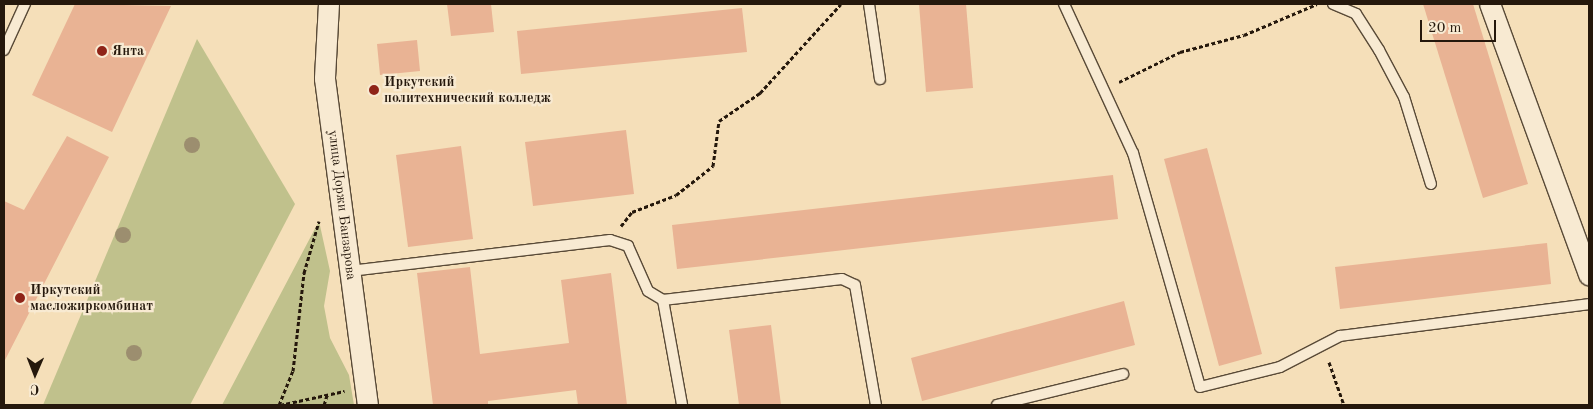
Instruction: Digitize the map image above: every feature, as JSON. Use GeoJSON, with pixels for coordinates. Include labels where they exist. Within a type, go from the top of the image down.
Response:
{"type":"FeatureCollection","features":[{"type":"Feature","properties":{"kind":"street","name":"улица Доржи Банзарова"},"geometry":{"type":"LineString","coordinates":[[329,4],[325,79],[368,405]]}},
{"type":"Feature","properties":{"kind":"street"},"geometry":{"type":"LineString","coordinates":[[1490,4],[1589,275]]}},
{"type":"Feature","properties":{"kind":"lane"},"geometry":{"type":"LineString","coordinates":[[4,50],[25,4]]}},
{"type":"Feature","properties":{"kind":"lane"},"geometry":{"type":"LineString","coordinates":[[869,4],[880,79]]}},
{"type":"Feature","properties":{"kind":"lane"},"geometry":{"type":"LineString","coordinates":[[1064,4],[1133,153],[1200,387],[1280,367],[1340,336],[1589,304]]}},
{"type":"Feature","properties":{"kind":"lane"},"geometry":{"type":"LineString","coordinates":[[1333,4],[1356,14],[1404,97],[1431,184]]}},
{"type":"Feature","properties":{"kind":"lane"},"geometry":{"type":"LineString","coordinates":[[350,271],[610,240],[628,246],[648,291],[662,300],[842,279],[855,285],[876,405]]}},
{"type":"Feature","properties":{"kind":"lane"},"geometry":{"type":"LineString","coordinates":[[662,300],[682,405]]}},
{"type":"Feature","properties":{"kind":"lane"},"geometry":{"type":"LineString","coordinates":[[997,405],[1123,374]]}},
{"type":"Feature","properties":{"kind":"path"},"geometry":{"type":"LineString","coordinates":[[610,240],[632,212],[676,196],[713,166],[719,121],[760,93],[841,4]]}},
{"type":"Feature","properties":{"kind":"path"},"geometry":{"type":"LineString","coordinates":[[1105,89],[1180,52],[1244,34],[1317,4]]}},
{"type":"Feature","properties":{"kind":"path"},"geometry":{"type":"LineString","coordinates":[[279,405],[292,371],[304,273],[319,220]]}},
{"type":"Feature","properties":{"kind":"path"},"geometry":{"type":"LineString","coordinates":[[1323,345],[1344,405]]}},
{"type":"Feature","properties":{"kind":"path"},"geometry":{"type":"LineString","coordinates":[[279,405],[351,390]]}},
{"type":"Feature","properties":{"kind":"path"},"geometry":{"type":"LineString","coordinates":[[324,405],[327,395]]}},
{"type":"Feature","properties":{"kind":"green space"},"geometry":{"type":"Polygon","coordinates":[[[197,39],[295,204],[190,405],[43,405],[197,39]]]}},
{"type":"Feature","properties":{"kind":"green space"},"geometry":{"type":"Polygon","coordinates":[[[319,221],[330,271],[324,306],[330,338],[349,375],[354,405],[222,405],[319,221]]]}},
{"type":"Feature","properties":{"kind":"building","name":"Янта"},"geometry":{"type":"Polygon","coordinates":[[[75,4],[171,6],[112,132],[32,95],[75,4]]]}},
{"type":"Feature","properties":{"kind":"building"},"geometry":{"type":"Polygon","coordinates":[[[447,4],[491,4],[494,32],[451,36],[447,4]]]}},
{"type":"Feature","properties":{"kind":"building"},"geometry":{"type":"Polygon","coordinates":[[[919,4],[966,4],[973,88],[926,92],[919,4]]]}},
{"type":"Feature","properties":{"kind":"building"},"geometry":{"type":"Polygon","coordinates":[[[1423,4],[1473,4],[1528,184],[1483,198],[1423,4]]]}},
{"type":"Feature","properties":{"kind":"building"},"geometry":{"type":"Polygon","coordinates":[[[742,8],[747,52],[521,74],[517,31],[742,8]]]}},
{"type":"Feature","properties":{"kind":"building"},"geometry":{"type":"Polygon","coordinates":[[[417,40],[420,71],[380,75],[377,44],[417,40]]]}},
{"type":"Feature","properties":{"kind":"building"},"geometry":{"type":"Polygon","coordinates":[[[626,130],[634,194],[533,206],[525,142],[626,130]]]}},
{"type":"Feature","properties":{"kind":"building"},"geometry":{"type":"Polygon","coordinates":[[[67,136],[109,157],[4,362],[4,201],[24,210],[67,136]]]}},
{"type":"Feature","properties":{"kind":"building"},"geometry":{"type":"Polygon","coordinates":[[[461,146],[473,239],[408,247],[396,155],[461,146]]]}},
{"type":"Feature","properties":{"kind":"building"},"geometry":{"type":"Polygon","coordinates":[[[1207,148],[1262,354],[1219,366],[1164,159],[1207,148]]]}},
{"type":"Feature","properties":{"kind":"building"},"geometry":{"type":"Polygon","coordinates":[[[1113,175],[1118,219],[677,269],[672,225],[1113,175]]]}},
{"type":"Feature","properties":{"kind":"building"},"geometry":{"type":"Polygon","coordinates":[[[1547,243],[1551,284],[1340,309],[1335,267],[1547,243]]]}},
{"type":"Feature","properties":{"kind":"building"},"geometry":{"type":"Polygon","coordinates":[[[470,267],[480,354],[569,343],[561,280],[611,273],[627,405],[578,405],[576,390],[488,401],[488,405],[433,405],[417,273],[470,267]]]}},
{"type":"Feature","properties":{"kind":"building"},"geometry":{"type":"Polygon","coordinates":[[[1124,301],[1135,345],[922,401],[911,358],[1124,301]]]}},
{"type":"Feature","properties":{"kind":"building"},"geometry":{"type":"Polygon","coordinates":[[[771,325],[781,405],[739,405],[729,330],[771,325]]]}},
{"type":"Feature","properties":{"kind":"place","name":"Янта"},"geometry":{"type":"Point","coordinates":[102,51]}},
{"type":"Feature","properties":{"kind":"place","name":"Иркутский политехнический колледж"},"geometry":{"type":"Point","coordinates":[374,90]}},
{"type":"Feature","properties":{"kind":"place","name":"Иркутский масложиркомбинат"},"geometry":{"type":"Point","coordinates":[20,298]}}]}
